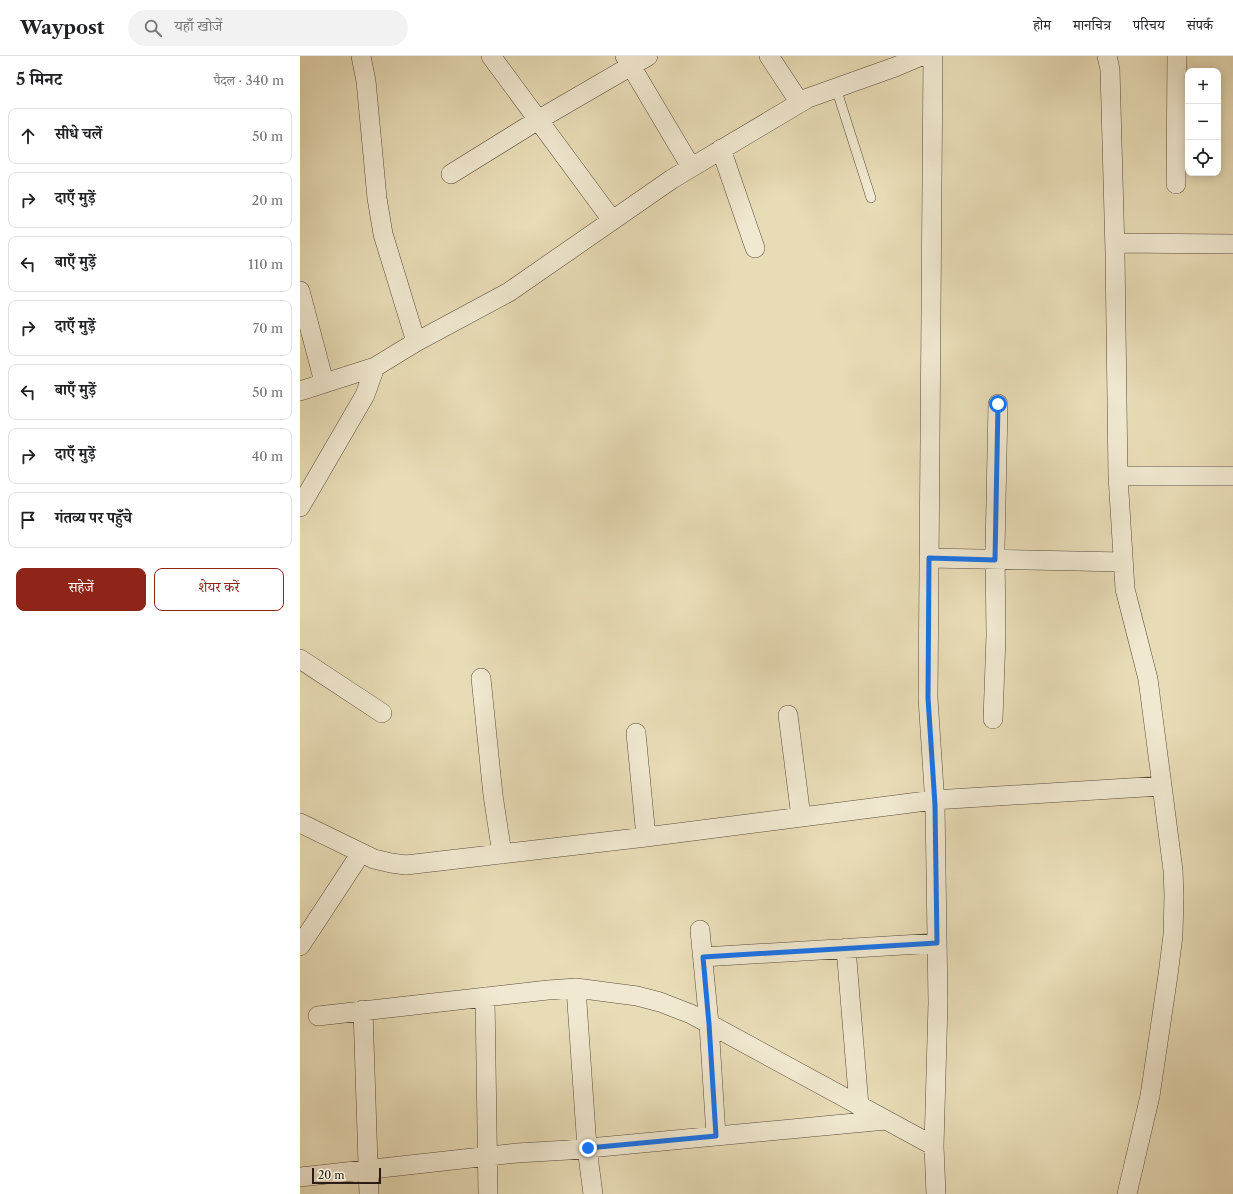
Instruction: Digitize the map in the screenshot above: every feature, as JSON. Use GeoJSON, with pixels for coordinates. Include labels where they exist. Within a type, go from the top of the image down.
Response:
{"type":"FeatureCollection","features":[{"type":"Feature","properties":{"kind":"street"},"geometry":{"type":"LineString","coordinates":[[361,56],[366,81],[377,198],[383,234],[416,342]]}},
{"type":"Feature","properties":{"kind":"street"},"geometry":{"type":"LineString","coordinates":[[491,56],[612,220]]}},
{"type":"Feature","properties":{"kind":"street"},"geometry":{"type":"LineString","coordinates":[[451,174],[538,120],[628,61],[648,56]]}},
{"type":"Feature","properties":{"kind":"street"},"geometry":{"type":"LineString","coordinates":[[770,56],[800,103]]}},
{"type":"Feature","properties":{"kind":"street"},"geometry":{"type":"LineString","coordinates":[[300,391],[324,382],[375,367],[416,342],[509,292],[691,167],[808,98],[836,88],[891,62],[921,56]]}},
{"type":"Feature","properties":{"kind":"street"},"geometry":{"type":"LineString","coordinates":[[933,56],[928,698],[934,800],[938,1003],[934,1146],[936,1194]]}},
{"type":"Feature","properties":{"kind":"street"},"geometry":{"type":"LineString","coordinates":[[1107,56],[1110,69],[1118,476],[1125,589],[1148,679],[1174,896],[1173,935],[1150,1096],[1127,1194]]}},
{"type":"Feature","properties":{"kind":"street"},"geometry":{"type":"LineString","coordinates":[[1176,184],[1177,56]]}},
{"type":"Feature","properties":{"kind":"street"},"geometry":{"type":"LineString","coordinates":[[628,61],[691,167]]}},
{"type":"Feature","properties":{"kind":"street"},"geometry":{"type":"LineString","coordinates":[[721,149],[755,248]]}},
{"type":"Feature","properties":{"kind":"street"},"geometry":{"type":"LineString","coordinates":[[1114,243],[1233,244]]}},
{"type":"Feature","properties":{"kind":"street"},"geometry":{"type":"LineString","coordinates":[[300,291],[324,382]]}},
{"type":"Feature","properties":{"kind":"street"},"geometry":{"type":"LineString","coordinates":[[300,507],[365,395],[375,367]]}},
{"type":"Feature","properties":{"kind":"street"},"geometry":{"type":"LineString","coordinates":[[993,719],[996,636],[995,560],[998,404]]}},
{"type":"Feature","properties":{"kind":"street"},"geometry":{"type":"LineString","coordinates":[[1118,476],[1233,476]]}},
{"type":"Feature","properties":{"kind":"street"},"geometry":{"type":"LineString","coordinates":[[929,558],[1123,562]]}},
{"type":"Feature","properties":{"kind":"street"},"geometry":{"type":"LineString","coordinates":[[300,659],[382,713]]}},
{"type":"Feature","properties":{"kind":"street"},"geometry":{"type":"LineString","coordinates":[[481,678],[493,795],[502,854]]}},
{"type":"Feature","properties":{"kind":"street"},"geometry":{"type":"LineString","coordinates":[[788,715],[801,817]]}},
{"type":"Feature","properties":{"kind":"street"},"geometry":{"type":"LineString","coordinates":[[636,733],[646,837]]}},
{"type":"Feature","properties":{"kind":"street"},"geometry":{"type":"LineString","coordinates":[[300,823],[374,859],[406,865],[646,837],[934,800],[1161,786]]}},
{"type":"Feature","properties":{"kind":"street"},"geometry":{"type":"LineString","coordinates":[[300,946],[361,853]]}},
{"type":"Feature","properties":{"kind":"street"},"geometry":{"type":"LineString","coordinates":[[700,930],[709,1024],[716,1136]]}},
{"type":"Feature","properties":{"kind":"street"},"geometry":{"type":"LineString","coordinates":[[703,957],[937,943]]}},
{"type":"Feature","properties":{"kind":"street"},"geometry":{"type":"LineString","coordinates":[[846,948],[859,1106]]}},
{"type":"Feature","properties":{"kind":"street"},"geometry":{"type":"LineString","coordinates":[[318,1016],[576,988],[637,996],[660,1002],[691,1014],[934,1146]]}},
{"type":"Feature","properties":{"kind":"street"},"geometry":{"type":"LineString","coordinates":[[576,988],[593,1194]]}},
{"type":"Feature","properties":{"kind":"street"},"geometry":{"type":"LineString","coordinates":[[486,997],[488,1194]]}},
{"type":"Feature","properties":{"kind":"street"},"geometry":{"type":"LineString","coordinates":[[364,1010],[369,1194]]}},
{"type":"Feature","properties":{"kind":"street"},"geometry":{"type":"LineString","coordinates":[[300,1177],[517,1153],[588,1148],[886,1120]]}},
{"type":"Feature","properties":{"kind":"lane"},"geometry":{"type":"LineString","coordinates":[[836,88],[870,198]]}},
{"type":"Feature","properties":{"kind":"route"},"geometry":{"type":"LineString","coordinates":[[588,1148],[716,1136],[703,957],[937,943],[935,805],[928,698],[929,558],[995,560],[998,404]]}}]}
